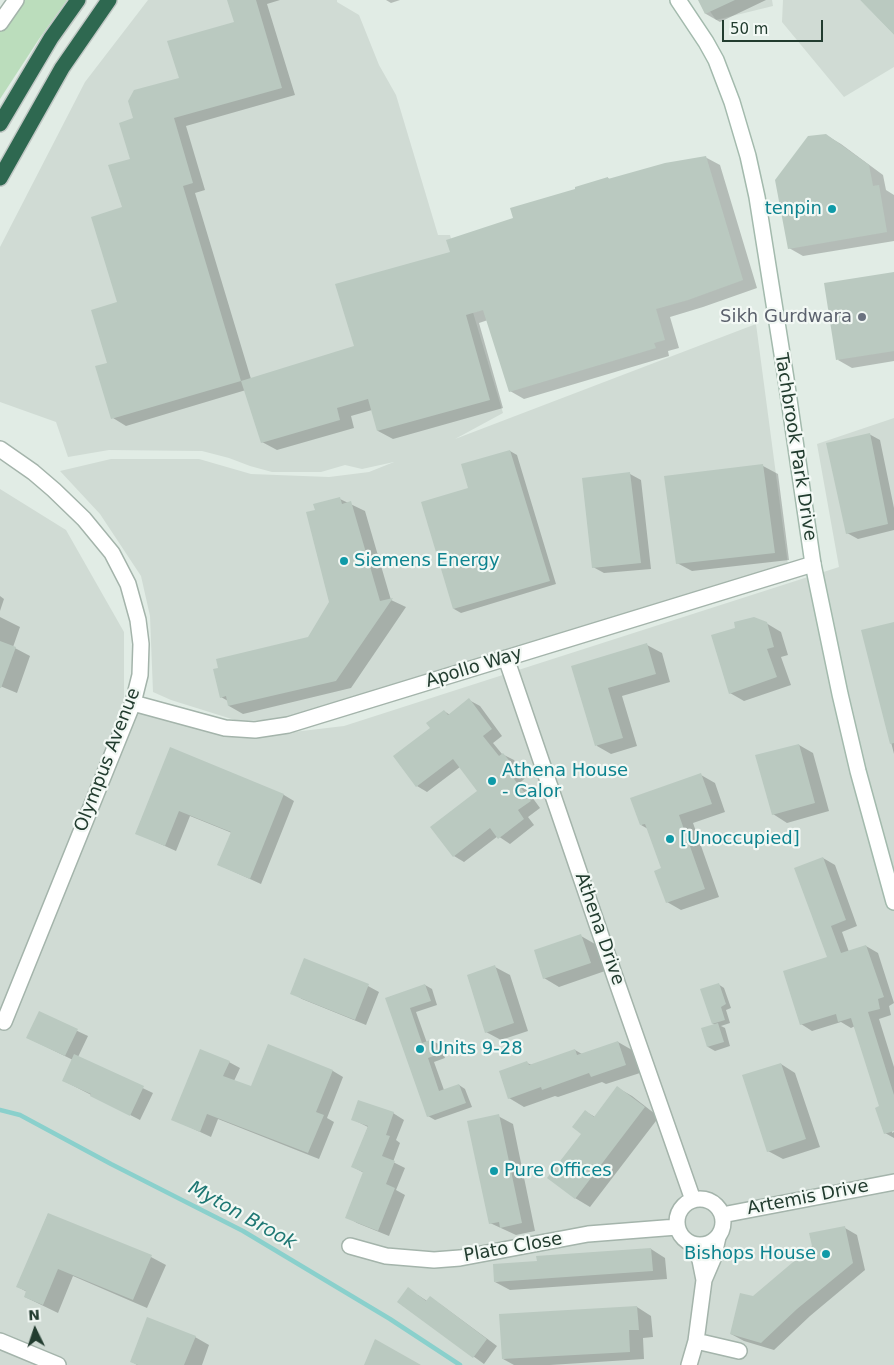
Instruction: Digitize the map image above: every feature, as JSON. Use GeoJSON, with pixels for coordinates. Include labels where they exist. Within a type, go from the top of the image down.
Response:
{"type":"FeatureCollection","features":[{"type":"Feature","properties":{"kind":"highway"},"geometry":{"type":"LineString","coordinates":[[0,124],[51,38],[78,0]]}},
{"type":"Feature","properties":{"kind":"highway"},"geometry":{"type":"LineString","coordinates":[[1,176],[62,68],[109,0]]}},
{"type":"Feature","properties":{"kind":"street"},"geometry":{"type":"LineString","coordinates":[[0,23],[16,0]]}},
{"type":"Feature","properties":{"kind":"street","name":"Tachbrook Park Drive"},"geometry":{"type":"LineString","coordinates":[[678,0],[716,60],[732,102],[748,156],[757,197],[786,379],[813,564],[840,694],[888,861],[894,902]]}},
{"type":"Feature","properties":{"kind":"street","name":"Olympus Avenue"},"geometry":{"type":"LineString","coordinates":[[0,449],[33,472],[70,505],[112,553],[124,574],[138,620],[141,644],[140,674],[133,703],[4,1022]]}},
{"type":"Feature","properties":{"kind":"street","name":"Apollo Way"},"geometry":{"type":"LineString","coordinates":[[133,703],[225,728],[248,730],[272,728],[316,717],[813,564]]}},
{"type":"Feature","properties":{"kind":"street","name":"Athena Drive"},"geometry":{"type":"LineString","coordinates":[[506,658],[693,1200]]}},
{"type":"Feature","properties":{"kind":"street","name":"Artemis Drive"},"geometry":{"type":"LineString","coordinates":[[722,1215],[894,1182]]}},
{"type":"Feature","properties":{"kind":"street"},"geometry":{"type":"LineString","coordinates":[[689,1365],[696,1341],[704,1280],[713,1259],[723,1222],[722,1215],[713,1204],[700,1199],[693,1200],[682,1208],[677,1220],[677,1227],[683,1238],[693,1245],[700,1260],[704,1280]]}},
{"type":"Feature","properties":{"kind":"street","name":"Plato Close"},"geometry":{"type":"LineString","coordinates":[[350,1246],[386,1256],[434,1260],[460,1258],[588,1234],[677,1227]]}},
{"type":"Feature","properties":{"kind":"street"},"geometry":{"type":"LineString","coordinates":[[693,1245],[707,1244],[718,1237]]}},
{"type":"Feature","properties":{"kind":"street"},"geometry":{"type":"LineString","coordinates":[[0,1341],[58,1365]]}},
{"type":"Feature","properties":{"kind":"street"},"geometry":{"type":"LineString","coordinates":[[696,1341],[739,1351]]}},
{"type":"Feature","properties":{"kind":"shaded area"},"geometry":{"type":"Polygon","coordinates":[[[148,0],[337,0],[337,2],[359,15],[379,65],[396,95],[438,235],[450,235],[503,413],[455,439],[756,324],[788,565],[292,719],[238,721],[171,700],[153,692],[150,616],[141,576],[100,514],[60,471],[111,459],[199,459],[251,474],[329,477],[369,472],[394,462],[362,469],[345,465],[321,472],[272,472],[202,451],[109,450],[68,457],[56,422],[0,402],[0,247],[85,82],[148,0]]]}},
{"type":"Feature","properties":{"kind":"shaded area"},"geometry":{"type":"Polygon","coordinates":[[[702,0],[772,0],[773,6],[716,20],[702,0]]]}},
{"type":"Feature","properties":{"kind":"shaded area"},"geometry":{"type":"Polygon","coordinates":[[[783,0],[860,0],[894,35],[894,67],[844,97],[782,22],[783,0]]]}},
{"type":"Feature","properties":{"kind":"shaded area"},"geometry":{"type":"Polygon","coordinates":[[[894,418],[894,1365],[0,1365],[0,489],[66,530],[124,632],[124,698],[177,718],[251,737],[344,726],[839,567],[817,444],[894,418]]]}},
{"type":"Feature","properties":{"kind":"green space"},"geometry":{"type":"Polygon","coordinates":[[[19,0],[67,0],[0,99],[0,29],[19,0]]]}},
{"type":"Feature","properties":{"kind":"building"},"geometry":{"type":"Polygon","coordinates":[[[227,0],[256,0],[282,88],[174,118],[193,183],[183,186],[241,381],[111,419],[95,366],[107,363],[91,310],[117,302],[91,217],[122,207],[108,165],[130,159],[119,123],[133,118],[128,101],[134,90],[179,78],[167,41],[234,22],[227,0]]]}},
{"type":"Feature","properties":{"kind":"building"},"geometry":{"type":"Polygon","coordinates":[[[698,0],[735,0],[705,14],[698,0]]]}},
{"type":"Feature","properties":{"kind":"building"},"geometry":{"type":"Polygon","coordinates":[[[860,0],[894,0],[894,35],[860,0]]]}},
{"type":"Feature","properties":{"kind":"building","name":"tenpin"},"geometry":{"type":"Polygon","coordinates":[[[826,134],[869,165],[873,186],[879,185],[887,232],[788,249],[775,180],[808,136],[826,134]]]}},
{"type":"Feature","properties":{"kind":"building"},"geometry":{"type":"Polygon","coordinates":[[[706,156],[743,280],[688,300],[656,309],[665,340],[654,343],[656,348],[509,392],[483,310],[466,315],[490,400],[377,431],[368,399],[337,408],[340,420],[261,443],[241,381],[354,346],[335,284],[450,252],[446,240],[513,218],[510,208],[608,177],[608,179],[665,163],[706,156]]]}},
{"type":"Feature","properties":{"kind":"building","name":"Sikh Gurdwara"},"geometry":{"type":"Polygon","coordinates":[[[894,272],[894,351],[836,360],[824,283],[894,272]]]}},
{"type":"Feature","properties":{"kind":"building"},"geometry":{"type":"Polygon","coordinates":[[[870,433],[888,524],[846,534],[826,443],[870,433]]]}},
{"type":"Feature","properties":{"kind":"building"},"geometry":{"type":"Polygon","coordinates":[[[510,450],[550,581],[453,609],[421,502],[468,488],[461,464],[510,450]]]}},
{"type":"Feature","properties":{"kind":"building"},"geometry":{"type":"Polygon","coordinates":[[[763,464],[775,553],[676,564],[664,476],[763,464]]]}},
{"type":"Feature","properties":{"kind":"building"},"geometry":{"type":"Polygon","coordinates":[[[630,472],[641,563],[592,568],[582,478],[630,472]]]}},
{"type":"Feature","properties":{"kind":"building","name":"Siemens Energy"},"geometry":{"type":"Polygon","coordinates":[[[340,497],[342,504],[351,501],[380,601],[393,598],[336,681],[228,706],[226,696],[220,698],[213,669],[218,668],[216,659],[308,637],[329,602],[306,512],[315,510],[313,504],[340,497]]]}},
{"type":"Feature","properties":{"kind":"building"},"geometry":{"type":"Polygon","coordinates":[[[754,617],[767,622],[774,647],[767,649],[777,677],[729,694],[711,635],[735,628],[734,622],[754,617]]]}},
{"type":"Feature","properties":{"kind":"building"},"geometry":{"type":"Polygon","coordinates":[[[894,622],[894,743],[890,744],[861,630],[894,622]]]}},
{"type":"Feature","properties":{"kind":"building"},"geometry":{"type":"Polygon","coordinates":[[[0,641],[16,647],[1,688],[0,688],[0,641]]]}},
{"type":"Feature","properties":{"kind":"building"},"geometry":{"type":"Polygon","coordinates":[[[647,643],[656,674],[608,688],[623,738],[595,746],[571,666],[647,643]]]}},
{"type":"Feature","properties":{"kind":"building","name":"Athena House - Calor"},"geometry":{"type":"Polygon","coordinates":[[[469,698],[492,729],[483,736],[499,756],[503,753],[517,770],[511,775],[531,801],[518,810],[524,819],[498,839],[490,828],[453,857],[430,827],[477,791],[453,759],[416,787],[393,756],[430,728],[426,723],[444,710],[448,715],[469,698]]]}},
{"type":"Feature","properties":{"kind":"building"},"geometry":{"type":"Polygon","coordinates":[[[799,744],[815,803],[772,815],[755,755],[799,744]]]}},
{"type":"Feature","properties":{"kind":"building"},"geometry":{"type":"Polygon","coordinates":[[[170,747],[284,794],[250,879],[217,865],[231,832],[179,811],[165,846],[135,834],[170,747]]]}},
{"type":"Feature","properties":{"kind":"building","name":"[Unoccupied]"},"geometry":{"type":"Polygon","coordinates":[[[701,773],[712,804],[679,815],[705,889],[666,903],[654,871],[661,868],[645,824],[640,825],[630,798],[701,773]]]}},
{"type":"Feature","properties":{"kind":"building"},"geometry":{"type":"Polygon","coordinates":[[[823,857],[846,920],[831,926],[841,953],[866,945],[884,997],[878,999],[880,1009],[868,1012],[894,1095],[894,1131],[884,1134],[875,1108],[879,1106],[851,1018],[838,1022],[836,1014],[800,1025],[783,971],[827,957],[794,868],[823,857]]]}},
{"type":"Feature","properties":{"kind":"building"},"geometry":{"type":"Polygon","coordinates":[[[581,934],[591,963],[543,979],[534,950],[581,934]]]}},
{"type":"Feature","properties":{"kind":"building"},"geometry":{"type":"Polygon","coordinates":[[[304,958],[369,984],[355,1020],[290,994],[304,958]]]}},
{"type":"Feature","properties":{"kind":"building"},"geometry":{"type":"Polygon","coordinates":[[[495,965],[514,1023],[485,1033],[467,975],[495,965]]]}},
{"type":"Feature","properties":{"kind":"building"},"geometry":{"type":"Polygon","coordinates":[[[719,983],[726,1004],[721,1007],[725,1020],[712,1024],[700,989],[719,983]]]}},
{"type":"Feature","properties":{"kind":"building","name":"Units 9-28"},"geometry":{"type":"Polygon","coordinates":[[[425,984],[431,1001],[410,1008],[422,1043],[433,1039],[439,1054],[428,1058],[439,1091],[459,1084],[466,1103],[427,1117],[385,998],[425,984]]]}},
{"type":"Feature","properties":{"kind":"building"},"geometry":{"type":"Polygon","coordinates":[[[39,1011],[78,1029],[65,1056],[26,1038],[39,1011]]]}},
{"type":"Feature","properties":{"kind":"building"},"geometry":{"type":"Polygon","coordinates":[[[718,1023],[724,1042],[707,1047],[701,1028],[718,1023]]]}},
{"type":"Feature","properties":{"kind":"building"},"geometry":{"type":"Polygon","coordinates":[[[618,1041],[626,1065],[591,1077],[589,1073],[542,1090],[541,1087],[508,1099],[499,1071],[527,1061],[529,1065],[575,1049],[577,1055],[618,1041]]]}},
{"type":"Feature","properties":{"kind":"building"},"geometry":{"type":"Polygon","coordinates":[[[268,1044],[333,1070],[316,1112],[324,1115],[308,1153],[207,1114],[200,1132],[171,1120],[200,1049],[230,1061],[223,1076],[251,1086],[268,1044]]]}},
{"type":"Feature","properties":{"kind":"building"},"geometry":{"type":"Polygon","coordinates":[[[74,1054],[144,1086],[130,1116],[90,1096],[91,1094],[62,1081],[74,1054]]]}},
{"type":"Feature","properties":{"kind":"building"},"geometry":{"type":"Polygon","coordinates":[[[781,1063],[806,1139],[767,1152],[742,1075],[781,1063]]]}},
{"type":"Feature","properties":{"kind":"building"},"geometry":{"type":"Polygon","coordinates":[[[617,1086],[645,1107],[575,1199],[547,1178],[581,1134],[572,1127],[585,1110],[594,1117],[617,1086]]]}},
{"type":"Feature","properties":{"kind":"building"},"geometry":{"type":"Polygon","coordinates":[[[358,1100],[394,1112],[386,1135],[390,1136],[382,1156],[395,1161],[386,1184],[395,1188],[378,1231],[345,1218],[363,1172],[351,1167],[368,1126],[351,1120],[358,1100]]]}},
{"type":"Feature","properties":{"kind":"building","name":"Pure Offices"},"geometry":{"type":"Polygon","coordinates":[[[499,1114],[522,1223],[500,1228],[499,1222],[489,1224],[467,1121],[499,1114]]]}},
{"type":"Feature","properties":{"kind":"building"},"geometry":{"type":"Polygon","coordinates":[[[48,1213],[152,1255],[133,1300],[58,1269],[43,1305],[24,1297],[26,1291],[16,1287],[48,1213]]]}},
{"type":"Feature","properties":{"kind":"building"},"geometry":{"type":"Polygon","coordinates":[[[845,1226],[853,1263],[797,1309],[761,1343],[730,1334],[740,1293],[753,1296],[812,1246],[809,1233],[845,1226]]]}},
{"type":"Feature","properties":{"kind":"building"},"geometry":{"type":"Polygon","coordinates":[[[651,1248],[653,1271],[494,1282],[493,1264],[537,1261],[536,1256],[651,1248]]]}},
{"type":"Feature","properties":{"kind":"building"},"geometry":{"type":"Polygon","coordinates":[[[408,1287],[426,1301],[430,1296],[487,1339],[473,1358],[397,1302],[408,1287]]]}},
{"type":"Feature","properties":{"kind":"building"},"geometry":{"type":"Polygon","coordinates":[[[637,1306],[639,1330],[629,1330],[630,1352],[502,1359],[499,1314],[637,1306]]]}},
{"type":"Feature","properties":{"kind":"building"},"geometry":{"type":"Polygon","coordinates":[[[147,1317],[196,1336],[184,1365],[138,1365],[130,1362],[147,1317]]]}},
{"type":"Feature","properties":{"kind":"building"},"geometry":{"type":"Polygon","coordinates":[[[375,1339],[421,1365],[364,1365],[375,1339]]]}},
{"type":"Feature","properties":{"kind":"waterway","name":"Myton Brook"},"geometry":{"type":"LineString","coordinates":[[0,1110],[20,1115],[243,1231],[390,1319],[460,1365]]}},
{"type":"Feature","properties":{"kind":"place","name":"tenpin"},"geometry":{"type":"Point","coordinates":[832,209]}},
{"type":"Feature","properties":{"kind":"place","name":"Sikh Gurdwara"},"geometry":{"type":"Point","coordinates":[862,317]}},
{"type":"Feature","properties":{"kind":"place","name":"Siemens Energy"},"geometry":{"type":"Point","coordinates":[344,561]}},
{"type":"Feature","properties":{"kind":"place","name":"Athena House - Calor"},"geometry":{"type":"Point","coordinates":[492,781]}},
{"type":"Feature","properties":{"kind":"place","name":"[Unoccupied]"},"geometry":{"type":"Point","coordinates":[670,839]}},
{"type":"Feature","properties":{"kind":"place","name":"Units 9-28"},"geometry":{"type":"Point","coordinates":[420,1049]}},
{"type":"Feature","properties":{"kind":"place","name":"Pure Offices"},"geometry":{"type":"Point","coordinates":[494,1171]}},
{"type":"Feature","properties":{"kind":"place","name":"Bishops House"},"geometry":{"type":"Point","coordinates":[826,1254]}}]}
